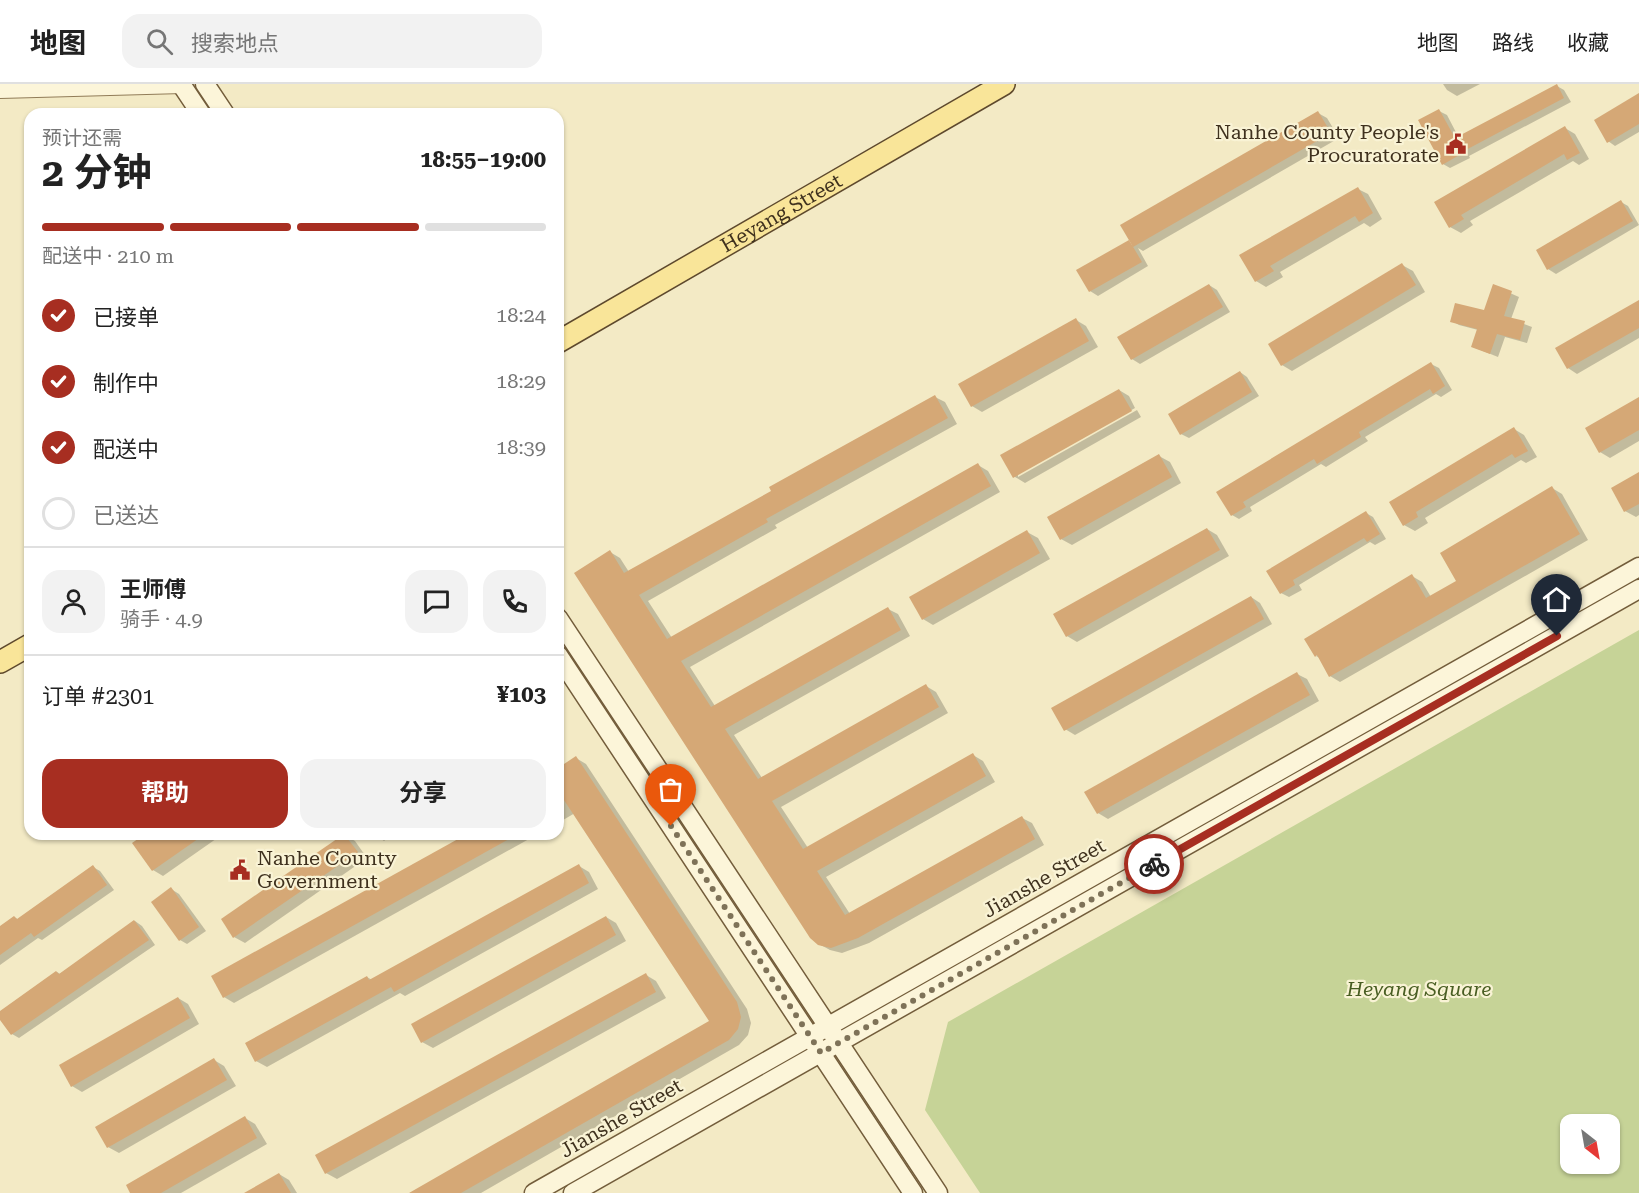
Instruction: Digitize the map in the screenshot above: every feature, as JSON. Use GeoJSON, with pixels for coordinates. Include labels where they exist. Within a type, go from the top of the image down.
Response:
{"type":"FeatureCollection","features":[{"type":"Feature","properties":{"kind":"main road","name":"Heyang Street"},"geometry":{"type":"LineString","coordinates":[[564,325],[979,84]]}},
{"type":"Feature","properties":{"kind":"main road","name":"Heyang Street"},"geometry":{"type":"LineString","coordinates":[[564,339],[1004,84]]}},
{"type":"Feature","properties":{"kind":"main road"},"geometry":{"type":"LineString","coordinates":[[0,647],[24,633]]}},
{"type":"Feature","properties":{"kind":"main road"},"geometry":{"type":"LineString","coordinates":[[0,662],[24,648]]}},
{"type":"Feature","properties":{"kind":"street"},"geometry":{"type":"LineString","coordinates":[[206,84],[221,108]]}},
{"type":"Feature","properties":{"kind":"street"},"geometry":{"type":"LineString","coordinates":[[0,91],[182,85],[197,108]]}},
{"type":"Feature","properties":{"kind":"street","name":"Jianshe Street"},"geometry":{"type":"LineString","coordinates":[[534,1193],[1639,567]]}},
{"type":"Feature","properties":{"kind":"street","name":"Jianshe Street"},"geometry":{"type":"LineString","coordinates":[[573,1193],[1639,589]]}},
{"type":"Feature","properties":{"kind":"street"},"geometry":{"type":"LineString","coordinates":[[564,627],[938,1193]]}},
{"type":"Feature","properties":{"kind":"street"},"geometry":{"type":"LineString","coordinates":[[564,664],[914,1193]]}},
{"type":"Feature","properties":{"kind":"green space","name":"Heyang Square"},"geometry":{"type":"Polygon","coordinates":[[[1639,630],[1639,1193],[980,1193],[925,1110],[948,1022],[1639,630]]]}},
{"type":"Feature","properties":{"kind":"building"},"geometry":{"type":"Polygon","coordinates":[[[1557,84],[1564,98],[1442,165],[1418,120],[1439,109],[1455,138],[1557,84]]]}},
{"type":"Feature","properties":{"kind":"building"},"geometry":{"type":"Polygon","coordinates":[[[1639,93],[1639,124],[1607,143],[1594,120],[1639,93]]]}},
{"type":"Feature","properties":{"kind":"building"},"geometry":{"type":"Polygon","coordinates":[[[1318,111],[1331,133],[1133,247],[1120,225],[1318,111]]]}},
{"type":"Feature","properties":{"kind":"building"},"geometry":{"type":"Polygon","coordinates":[[[1565,126],[1580,153],[1567,160],[1564,154],[1461,215],[1464,219],[1449,228],[1434,202],[1565,126]]]}},
{"type":"Feature","properties":{"kind":"building"},"geometry":{"type":"Polygon","coordinates":[[[1358,187],[1373,213],[1359,222],[1355,216],[1270,266],[1274,271],[1255,282],[1239,255],[1358,187]]]}},
{"type":"Feature","properties":{"kind":"building"},"geometry":{"type":"Polygon","coordinates":[[[1621,200],[1633,221],[1547,270],[1536,250],[1621,200]]]}},
{"type":"Feature","properties":{"kind":"building"},"geometry":{"type":"Polygon","coordinates":[[[1129,240],[1142,262],[1089,292],[1076,270],[1129,240]]]}},
{"type":"Feature","properties":{"kind":"building"},"geometry":{"type":"Polygon","coordinates":[[[1402,263],[1416,285],[1281,366],[1268,344],[1402,263]]]}},
{"type":"Feature","properties":{"kind":"building"},"geometry":{"type":"Polygon","coordinates":[[[1209,284],[1223,307],[1131,360],[1117,337],[1209,284]]]}},
{"type":"Feature","properties":{"kind":"building"},"geometry":{"type":"Polygon","coordinates":[[[1493,284],[1512,291],[1504,316],[1525,321],[1520,340],[1497,334],[1490,354],[1471,347],[1477,329],[1450,322],[1455,303],[1484,310],[1493,284]]]}},
{"type":"Feature","properties":{"kind":"building"},"geometry":{"type":"Polygon","coordinates":[[[1639,300],[1639,328],[1567,369],[1555,348],[1639,300]]]}},
{"type":"Feature","properties":{"kind":"building"},"geometry":{"type":"Polygon","coordinates":[[[1076,318],[1089,341],[971,407],[958,384],[1076,318]]]}},
{"type":"Feature","properties":{"kind":"building"},"geometry":{"type":"Polygon","coordinates":[[[1431,362],[1445,386],[1433,394],[1430,389],[1359,432],[1361,437],[1317,464],[1314,459],[1243,502],[1246,507],[1231,516],[1216,492],[1431,362]]]}},
{"type":"Feature","properties":{"kind":"building"},"geometry":{"type":"Polygon","coordinates":[[[1240,371],[1252,392],[1180,435],[1168,414],[1240,371]]]}},
{"type":"Feature","properties":{"kind":"building"},"geometry":{"type":"Polygon","coordinates":[[[1119,389],[1132,411],[1013,478],[1000,455],[1119,389]]]}},
{"type":"Feature","properties":{"kind":"building"},"geometry":{"type":"Polygon","coordinates":[[[935,395],[948,418],[766,519],[768,522],[639,595],[667,639],[978,463],[991,486],[681,661],[711,707],[888,607],[901,630],[725,729],[758,779],[926,684],[939,707],[772,801],[803,849],[973,753],[986,776],[817,871],[845,915],[1022,816],[1035,839],[858,938],[831,948],[818,945],[810,938],[574,573],[610,550],[624,573],[771,491],[769,487],[935,395]]]}},
{"type":"Feature","properties":{"kind":"building"},"geometry":{"type":"Polygon","coordinates":[[[1639,397],[1639,430],[1599,453],[1585,428],[1639,397]]]}},
{"type":"Feature","properties":{"kind":"building"},"geometry":{"type":"Polygon","coordinates":[[[1514,427],[1528,451],[1515,458],[1512,454],[1416,512],[1418,517],[1403,526],[1389,502],[1514,427]]]}},
{"type":"Feature","properties":{"kind":"building"},"geometry":{"type":"Polygon","coordinates":[[[1159,454],[1172,477],[1060,540],[1047,517],[1159,454]]]}},
{"type":"Feature","properties":{"kind":"building"},"geometry":{"type":"Polygon","coordinates":[[[1639,472],[1639,504],[1624,512],[1611,488],[1639,472]]]}},
{"type":"Feature","properties":{"kind":"building"},"geometry":{"type":"Polygon","coordinates":[[[1552,486],[1580,534],[1329,677],[1317,655],[1315,657],[1304,639],[1412,574],[1426,598],[1456,581],[1440,553],[1552,486]]]}},
{"type":"Feature","properties":{"kind":"building"},"geometry":{"type":"Polygon","coordinates":[[[1366,511],[1380,534],[1367,542],[1364,538],[1293,580],[1295,585],[1280,594],[1266,571],[1366,511]]]}},
{"type":"Feature","properties":{"kind":"building"},"geometry":{"type":"Polygon","coordinates":[[[1207,528],[1220,550],[1066,637],[1053,614],[1207,528]]]}},
{"type":"Feature","properties":{"kind":"building"},"geometry":{"type":"Polygon","coordinates":[[[1027,530],[1040,553],[922,620],[909,597],[1027,530]]]}},
{"type":"Feature","properties":{"kind":"building"},"geometry":{"type":"Polygon","coordinates":[[[1251,596],[1264,619],[1064,731],[1051,708],[1251,596]]]}},
{"type":"Feature","properties":{"kind":"building"},"geometry":{"type":"Polygon","coordinates":[[[1297,672],[1310,695],[1097,814],[1084,792],[1297,672]]]}},
{"type":"Feature","properties":{"kind":"building"},"geometry":{"type":"Polygon","coordinates":[[[576,756],[737,1002],[741,1017],[738,1029],[729,1040],[461,1193],[409,1193],[709,1021],[564,800],[564,764],[576,756]]]}},
{"type":"Feature","properties":{"kind":"building"},"geometry":{"type":"Polygon","coordinates":[[[136,840],[196,840],[152,871],[132,843],[136,840]]]}},
{"type":"Feature","properties":{"kind":"building"},"geometry":{"type":"Polygon","coordinates":[[[335,840],[349,840],[358,852],[233,938],[221,919],[335,840]]]}},
{"type":"Feature","properties":{"kind":"building"},"geometry":{"type":"Polygon","coordinates":[[[456,840],[507,840],[223,998],[211,976],[456,840]]]}},
{"type":"Feature","properties":{"kind":"building"},"geometry":{"type":"Polygon","coordinates":[[[579,864],[589,883],[394,992],[391,987],[255,1062],[245,1043],[367,976],[369,980],[579,864]]]}},
{"type":"Feature","properties":{"kind":"building"},"geometry":{"type":"Polygon","coordinates":[[[93,865],[107,885],[34,937],[31,933],[0,955],[0,926],[14,916],[17,919],[93,865]]]}},
{"type":"Feature","properties":{"kind":"building"},"geometry":{"type":"Polygon","coordinates":[[[171,887],[199,927],[179,941],[151,902],[171,887]]]}},
{"type":"Feature","properties":{"kind":"building"},"geometry":{"type":"Polygon","coordinates":[[[606,916],[616,935],[421,1043],[411,1024],[606,916]]]}},
{"type":"Feature","properties":{"kind":"building"},"geometry":{"type":"Polygon","coordinates":[[[134,920],[149,940],[11,1035],[0,1020],[0,1011],[56,971],[59,974],[134,920]]]}},
{"type":"Feature","properties":{"kind":"building"},"geometry":{"type":"Polygon","coordinates":[[[646,973],[656,992],[325,1174],[315,1155],[646,973]]]}},
{"type":"Feature","properties":{"kind":"building"},"geometry":{"type":"Polygon","coordinates":[[[178,997],[190,1018],[71,1087],[59,1065],[178,997]]]}},
{"type":"Feature","properties":{"kind":"building"},"geometry":{"type":"Polygon","coordinates":[[[214,1058],[227,1080],[107,1148],[95,1127],[214,1058]]]}},
{"type":"Feature","properties":{"kind":"building"},"geometry":{"type":"Polygon","coordinates":[[[245,1116],[257,1138],[161,1193],[130,1193],[126,1185],[245,1116]]]}},
{"type":"Feature","properties":{"kind":"building"},"geometry":{"type":"Polygon","coordinates":[[[279,1173],[291,1193],[244,1193],[279,1173]]]}},
{"type":"Feature","properties":{"kind":"way so far"},"geometry":{"type":"LineString","coordinates":[[671,826],[821,1053],[1154,864]]}},
{"type":"Feature","properties":{"kind":"place","name":"Nanhe County People's Procuratorate"},"geometry":{"type":"Point","coordinates":[1456,144]}},
{"type":"Feature","properties":{"kind":"place","name":"Nanhe County Government"},"geometry":{"type":"Point","coordinates":[240,870]}},
{"type":"Feature","properties":{"kind":"route"},"geometry":{"type":"LineString","coordinates":[[1154,864],[1557,636]]}}]}
